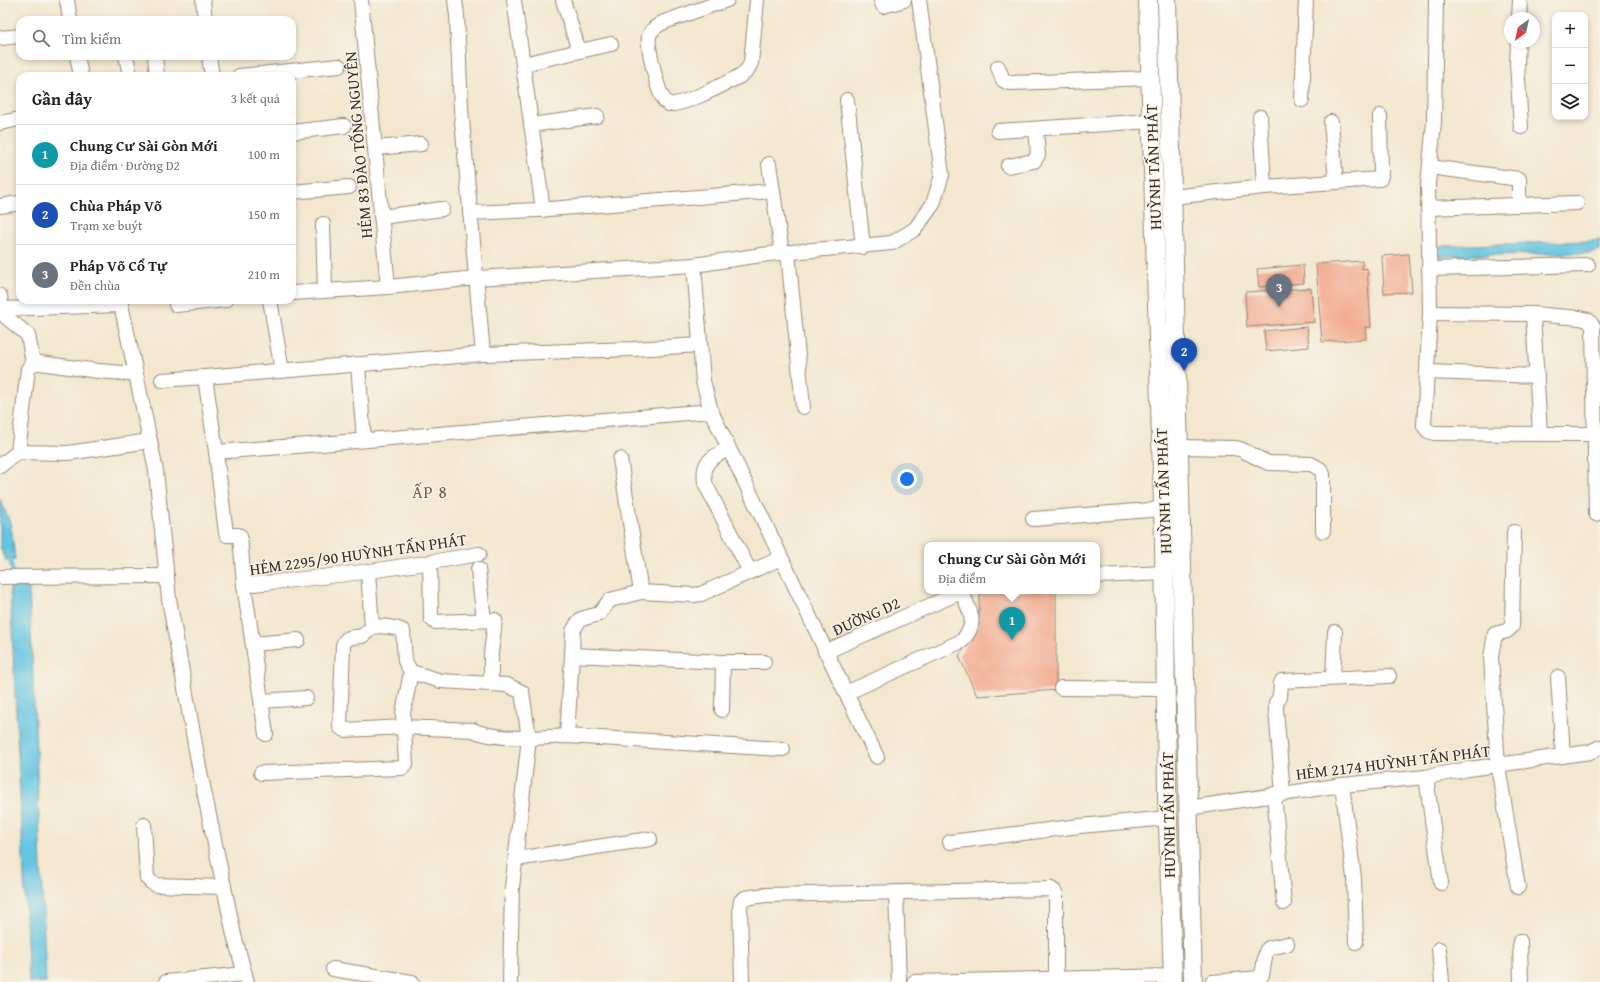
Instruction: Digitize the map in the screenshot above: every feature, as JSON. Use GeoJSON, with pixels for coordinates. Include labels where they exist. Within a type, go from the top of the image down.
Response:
{"type":"FeatureCollection","features":[{"type":"Feature","properties":{"kind":"main road","name":"HUỲNH TẤN PHÁT"},"geometry":{"type":"LineString","coordinates":[[1148,0],[1165,573],[1168,818],[1173,979]]}},
{"type":"Feature","properties":{"kind":"main road","name":"HUỲNH TẤN PHÁT"},"geometry":{"type":"LineString","coordinates":[[1167,0],[1193,982]]}},
{"type":"Feature","properties":{"kind":"main road"},"geometry":{"type":"LineString","coordinates":[[1158,333],[1176,333]]}},
{"type":"Feature","properties":{"kind":"street"},"geometry":{"type":"LineString","coordinates":[[67,0],[69,16]]}},
{"type":"Feature","properties":{"kind":"street"},"geometry":{"type":"LineString","coordinates":[[203,0],[205,16]]}},
{"type":"Feature","properties":{"kind":"street","name":"HẺM 83 ĐÀO TỐNG NGUYÊN"},"geometry":{"type":"LineString","coordinates":[[362,0],[388,287]]}},
{"type":"Feature","properties":{"kind":"street"},"geometry":{"type":"LineString","coordinates":[[455,0],[461,109],[483,354]]}},
{"type":"Feature","properties":{"kind":"street"},"geometry":{"type":"LineString","coordinates":[[514,0],[544,210]]}},
{"type":"Feature","properties":{"kind":"street"},"geometry":{"type":"LineString","coordinates":[[563,0],[579,51]]}},
{"type":"Feature","properties":{"kind":"street"},"geometry":{"type":"LineString","coordinates":[[727,0],[664,22],[655,26],[649,34],[649,46],[660,92],[663,100],[669,104],[682,103],[740,76],[748,70],[751,63],[757,0]]}},
{"type":"Feature","properties":{"kind":"street"},"geometry":{"type":"LineString","coordinates":[[881,0],[883,6],[904,0]]}},
{"type":"Feature","properties":{"kind":"street"},"geometry":{"type":"LineString","coordinates":[[296,294],[325,290],[388,287],[476,278],[694,265],[785,253],[863,247],[892,243],[915,229],[933,204],[942,175],[919,0]]}},
{"type":"Feature","properties":{"kind":"street"},"geometry":{"type":"LineString","coordinates":[[1302,100],[1306,0]]}},
{"type":"Feature","properties":{"kind":"street"},"geometry":{"type":"LineString","coordinates":[[1436,0],[1434,122],[1428,208],[1430,313],[1424,426],[1428,431],[1434,433],[1598,434]]}},
{"type":"Feature","properties":{"kind":"street"},"geometry":{"type":"LineString","coordinates":[[1519,12],[1520,0]]}},
{"type":"Feature","properties":{"kind":"street"},"geometry":{"type":"LineString","coordinates":[[0,38],[16,36]]}},
{"type":"Feature","properties":{"kind":"street"},"geometry":{"type":"LineString","coordinates":[[523,64],[611,44]]}},
{"type":"Feature","properties":{"kind":"street"},"geometry":{"type":"LineString","coordinates":[[1518,48],[1517,63],[1521,127]]}},
{"type":"Feature","properties":{"kind":"street"},"geometry":{"type":"LineString","coordinates":[[78,60],[80,72]]}},
{"type":"Feature","properties":{"kind":"street"},"geometry":{"type":"LineString","coordinates":[[127,60],[129,72]]}},
{"type":"Feature","properties":{"kind":"street"},"geometry":{"type":"LineString","coordinates":[[155,60],[157,72]]}},
{"type":"Feature","properties":{"kind":"street"},"geometry":{"type":"LineString","coordinates":[[210,60],[211,72]]}},
{"type":"Feature","properties":{"kind":"street"},"geometry":{"type":"LineString","coordinates":[[278,72],[339,66]]}},
{"type":"Feature","properties":{"kind":"street"},"geometry":{"type":"LineString","coordinates":[[998,67],[1003,80],[1009,83],[1150,78]]}},
{"type":"Feature","properties":{"kind":"street"},"geometry":{"type":"LineString","coordinates":[[847,100],[863,247]]}},
{"type":"Feature","properties":{"kind":"street"},"geometry":{"type":"LineString","coordinates":[[532,125],[597,116]]}},
{"type":"Feature","properties":{"kind":"street"},"geometry":{"type":"LineString","coordinates":[[1172,197],[1264,187],[1380,179],[1380,116]]}},
{"type":"Feature","properties":{"kind":"street"},"geometry":{"type":"LineString","coordinates":[[1260,117],[1264,187]]}},
{"type":"Feature","properties":{"kind":"street"},"geometry":{"type":"LineString","coordinates":[[0,122],[16,120]]}},
{"type":"Feature","properties":{"kind":"street"},"geometry":{"type":"LineString","coordinates":[[998,131],[1151,121]]}},
{"type":"Feature","properties":{"kind":"street"},"geometry":{"type":"LineString","coordinates":[[1331,122],[1336,182]]}},
{"type":"Feature","properties":{"kind":"street"},"geometry":{"type":"LineString","coordinates":[[296,132],[344,126]]}},
{"type":"Feature","properties":{"kind":"street"},"geometry":{"type":"LineString","coordinates":[[1008,166],[1034,161],[1036,159],[1038,155],[1036,129]]}},
{"type":"Feature","properties":{"kind":"street"},"geometry":{"type":"LineString","coordinates":[[375,148],[421,144]]}},
{"type":"Feature","properties":{"kind":"street"},"geometry":{"type":"LineString","coordinates":[[769,164],[785,253],[803,407]]}},
{"type":"Feature","properties":{"kind":"street"},"geometry":{"type":"LineString","coordinates":[[1430,167],[1518,179],[1519,205]]}},
{"type":"Feature","properties":{"kind":"street"},"geometry":{"type":"LineString","coordinates":[[296,192],[349,187]]}},
{"type":"Feature","properties":{"kind":"street"},"geometry":{"type":"LineString","coordinates":[[470,213],[544,210],[773,191]]}},
{"type":"Feature","properties":{"kind":"street"},"geometry":{"type":"LineString","coordinates":[[1428,208],[1577,203]]}},
{"type":"Feature","properties":{"kind":"street"},"geometry":{"type":"LineString","coordinates":[[0,206],[16,204]]}},
{"type":"Feature","properties":{"kind":"street"},"geometry":{"type":"LineString","coordinates":[[381,217],[442,209]]}},
{"type":"Feature","properties":{"kind":"street"},"geometry":{"type":"LineString","coordinates":[[323,224],[325,290]]}},
{"type":"Feature","properties":{"kind":"street"},"geometry":{"type":"LineString","coordinates":[[694,265],[703,381],[710,411],[876,757]]}},
{"type":"Feature","properties":{"kind":"street"},"geometry":{"type":"LineString","coordinates":[[1429,269],[1588,265]]}},
{"type":"Feature","properties":{"kind":"street"},"geometry":{"type":"LineString","coordinates":[[16,302],[1,302],[6,317],[28,335],[34,363]]}},
{"type":"Feature","properties":{"kind":"street"},"geometry":{"type":"LineString","coordinates":[[120,304],[156,471],[169,599],[200,772],[234,935],[246,978],[166,982]]}},
{"type":"Feature","properties":{"kind":"street"},"geometry":{"type":"LineString","coordinates":[[176,305],[186,304]]}},
{"type":"Feature","properties":{"kind":"street"},"geometry":{"type":"LineString","coordinates":[[271,304],[282,372]]}},
{"type":"Feature","properties":{"kind":"street"},"geometry":{"type":"LineString","coordinates":[[1430,313],[1533,314],[1580,318],[1588,320],[1593,326],[1598,434],[1598,497],[1596,514]]}},
{"type":"Feature","properties":{"kind":"street"},"geometry":{"type":"LineString","coordinates":[[1533,314],[1540,434]]}},
{"type":"Feature","properties":{"kind":"street"},"geometry":{"type":"LineString","coordinates":[[162,380],[282,372],[483,354],[633,349],[700,345]]}},
{"type":"Feature","properties":{"kind":"street"},"geometry":{"type":"LineString","coordinates":[[18,452],[28,369],[34,363],[136,374]]}},
{"type":"Feature","properties":{"kind":"street"},"geometry":{"type":"LineString","coordinates":[[358,365],[364,440]]}},
{"type":"Feature","properties":{"kind":"street"},"geometry":{"type":"LineString","coordinates":[[1427,372],[1536,376]]}},
{"type":"Feature","properties":{"kind":"street"},"geometry":{"type":"LineString","coordinates":[[205,378],[226,533],[227,535],[240,536],[244,585]]}},
{"type":"Feature","properties":{"kind":"street"},"geometry":{"type":"LineString","coordinates":[[216,452],[710,411]]}},
{"type":"Feature","properties":{"kind":"street"},"geometry":{"type":"LineString","coordinates":[[0,466],[18,452],[68,453],[150,441]]}},
{"type":"Feature","properties":{"kind":"street"},"geometry":{"type":"LineString","coordinates":[[1179,447],[1234,448],[1240,449],[1268,462],[1311,464],[1316,466],[1323,474],[1323,531]]}},
{"type":"Feature","properties":{"kind":"street"},"geometry":{"type":"LineString","coordinates":[[728,448],[707,463],[704,467],[705,483],[750,572]]}},
{"type":"Feature","properties":{"kind":"street"},"geometry":{"type":"LineString","coordinates":[[620,459],[641,592]]}},
{"type":"Feature","properties":{"kind":"street"},"geometry":{"type":"LineString","coordinates":[[1033,519],[1163,509]]}},
{"type":"Feature","properties":{"kind":"street"},"geometry":{"type":"LineString","coordinates":[[1514,532],[1512,626],[1507,631],[1495,634],[1491,657],[1498,766],[1518,887]]}},
{"type":"Feature","properties":{"kind":"street","name":"HẺM 2295/90 HUỲNH TẤN PHÁT"},"geometry":{"type":"LineString","coordinates":[[266,734],[244,585],[368,572],[479,554]]}},
{"type":"Feature","properties":{"kind":"street"},"geometry":{"type":"LineString","coordinates":[[567,736],[573,632],[581,619],[599,614],[610,600],[641,592],[694,595],[700,594],[781,558]]}},
{"type":"Feature","properties":{"kind":"street"},"geometry":{"type":"LineString","coordinates":[[430,563],[431,618],[435,622],[495,620],[491,654],[492,684]]}},
{"type":"Feature","properties":{"kind":"street"},"geometry":{"type":"LineString","coordinates":[[478,569],[484,620]]}},
{"type":"Feature","properties":{"kind":"street"},"geometry":{"type":"LineString","coordinates":[[368,572],[372,627]]}},
{"type":"Feature","properties":{"kind":"street"},"geometry":{"type":"LineString","coordinates":[[1100,576],[1165,573]]}},
{"type":"Feature","properties":{"kind":"street"},"geometry":{"type":"LineString","coordinates":[[0,577],[167,576]]}},
{"type":"Feature","properties":{"kind":"street","name":"ĐƯỜNG D2"},"geometry":{"type":"LineString","coordinates":[[826,652],[956,594]]}},
{"type":"Feature","properties":{"kind":"street"},"geometry":{"type":"LineString","coordinates":[[846,693],[962,641],[969,632],[972,622],[964,594]]}},
{"type":"Feature","properties":{"kind":"street"},"geometry":{"type":"LineString","coordinates":[[510,982],[512,888],[529,738],[522,692],[507,685],[441,681],[411,672],[404,661],[402,630],[376,626],[372,627],[362,636],[349,637],[345,640],[343,645],[340,727],[345,730],[404,727],[473,730],[482,735],[529,738],[567,736],[783,749]]}},
{"type":"Feature","properties":{"kind":"street"},"geometry":{"type":"LineString","coordinates":[[1333,678],[1335,632]]}},
{"type":"Feature","properties":{"kind":"street"},"geometry":{"type":"LineString","coordinates":[[253,644],[298,640]]}},
{"type":"Feature","properties":{"kind":"street"},"geometry":{"type":"LineString","coordinates":[[572,655],[723,662],[764,662]]}},
{"type":"Feature","properties":{"kind":"street"},"geometry":{"type":"LineString","coordinates":[[722,710],[723,662]]}},
{"type":"Feature","properties":{"kind":"street"},"geometry":{"type":"LineString","coordinates":[[261,773],[402,768],[406,764],[403,713],[411,672]]}},
{"type":"Feature","properties":{"kind":"street"},"geometry":{"type":"LineString","coordinates":[[1284,903],[1278,794],[1276,710],[1276,703],[1280,697],[1281,683],[1284,680],[1388,676]]}},
{"type":"Feature","properties":{"kind":"street"},"geometry":{"type":"LineString","coordinates":[[1558,677],[1563,756]]}},
{"type":"Feature","properties":{"kind":"street"},"geometry":{"type":"LineString","coordinates":[[1062,688],[1166,689]]}},
{"type":"Feature","properties":{"kind":"street"},"geometry":{"type":"LineString","coordinates":[[261,701],[306,698]]}},
{"type":"Feature","properties":{"kind":"street","name":"HẺM 2174 HUỲNH TẤN PHÁT"},"geometry":{"type":"LineString","coordinates":[[1188,808],[1342,785],[1426,777],[1590,752],[1600,747]]}},
{"type":"Feature","properties":{"kind":"street"},"geometry":{"type":"LineString","coordinates":[[1426,777],[1441,883]]}},
{"type":"Feature","properties":{"kind":"street"},"geometry":{"type":"LineString","coordinates":[[1342,785],[1354,878],[1356,942]]}},
{"type":"Feature","properties":{"kind":"street"},"geometry":{"type":"LineString","coordinates":[[950,842],[1080,826],[1168,818]]}},
{"type":"Feature","properties":{"kind":"street"},"geometry":{"type":"LineString","coordinates":[[144,825],[147,878],[151,882],[156,885],[224,887]]}},
{"type":"Feature","properties":{"kind":"street"},"geometry":{"type":"LineString","coordinates":[[516,859],[650,839]]}},
{"type":"Feature","properties":{"kind":"street"},"geometry":{"type":"LineString","coordinates":[[742,982],[740,908],[741,901],[745,898],[765,895],[1051,889],[1056,895],[1056,979]]}},
{"type":"Feature","properties":{"kind":"street"},"geometry":{"type":"LineString","coordinates":[[896,892],[899,982]]}},
{"type":"Feature","properties":{"kind":"street"},"geometry":{"type":"LineString","coordinates":[[1520,941],[1521,982]]}},
{"type":"Feature","properties":{"kind":"street"},"geometry":{"type":"LineString","coordinates":[[1212,982],[1259,978],[1262,975],[1266,951],[1269,948],[1287,944]]}},
{"type":"Feature","properties":{"kind":"street"},"geometry":{"type":"LineString","coordinates":[[1440,949],[1442,982]]}},
{"type":"Feature","properties":{"kind":"street"},"geometry":{"type":"LineString","coordinates":[[333,969],[412,982]]}},
{"type":"Feature","properties":{"kind":"street"},"geometry":{"type":"LineString","coordinates":[[914,982],[1056,979],[1173,979]]}},
{"type":"Feature","properties":{"kind":"water"},"geometry":{"type":"Polygon","coordinates":[[[1600,240],[1600,250],[1589,253],[1438,256],[1439,246],[1600,240]]]}},
{"type":"Feature","properties":{"kind":"water"},"geometry":{"type":"Polygon","coordinates":[[[0,499],[11,525],[15,559],[5,560],[0,546],[0,499]]]}},
{"type":"Feature","properties":{"kind":"water"},"geometry":{"type":"Polygon","coordinates":[[[29,587],[46,982],[29,982],[10,588],[29,587]]]}},
{"type":"Feature","properties":{"kind":"building"},"geometry":{"type":"Polygon","coordinates":[[[1409,254],[1412,292],[1384,293],[1382,256],[1409,254]]]}},
{"type":"Feature","properties":{"kind":"building"},"geometry":{"type":"Polygon","coordinates":[[[1362,261],[1362,269],[1367,268],[1371,327],[1365,327],[1366,339],[1322,342],[1316,264],[1362,261]]]}},
{"type":"Feature","properties":{"kind":"building"},"geometry":{"type":"Polygon","coordinates":[[[1303,265],[1304,283],[1259,287],[1257,269],[1303,265]]]}},
{"type":"Feature","properties":{"kind":"building"},"geometry":{"type":"Polygon","coordinates":[[[1311,288],[1314,322],[1247,327],[1245,292],[1311,288]]]}},
{"type":"Feature","properties":{"kind":"building"},"geometry":{"type":"Polygon","coordinates":[[[1307,327],[1309,347],[1266,351],[1264,331],[1307,327]]]}},
{"type":"Feature","properties":{"kind":"building"},"geometry":{"type":"Polygon","coordinates":[[[982,594],[1056,594],[1056,690],[977,696],[959,656],[979,624],[980,596],[982,594]]]}},
{"type":"Feature","properties":{"kind":"waterway"},"geometry":{"type":"LineString","coordinates":[[10,559],[17,592]]}},
{"type":"Feature","properties":{"kind":"place","name":"Pháp Võ Cổ Tự"},"geometry":{"type":"Point","coordinates":[1279,307]}},
{"type":"Feature","properties":{"kind":"place","name":"Chùa Pháp Võ"},"geometry":{"type":"Point","coordinates":[1184,371]}},
{"type":"Feature","properties":{"kind":"place","name":"Chung Cư Sài Gòn Mới"},"geometry":{"type":"Point","coordinates":[1012,640]}},
{"type":"Feature","properties":{"kind":"district","name":"ẤP 8"},"geometry":{"type":"Point","coordinates":[430,492]}}]}
